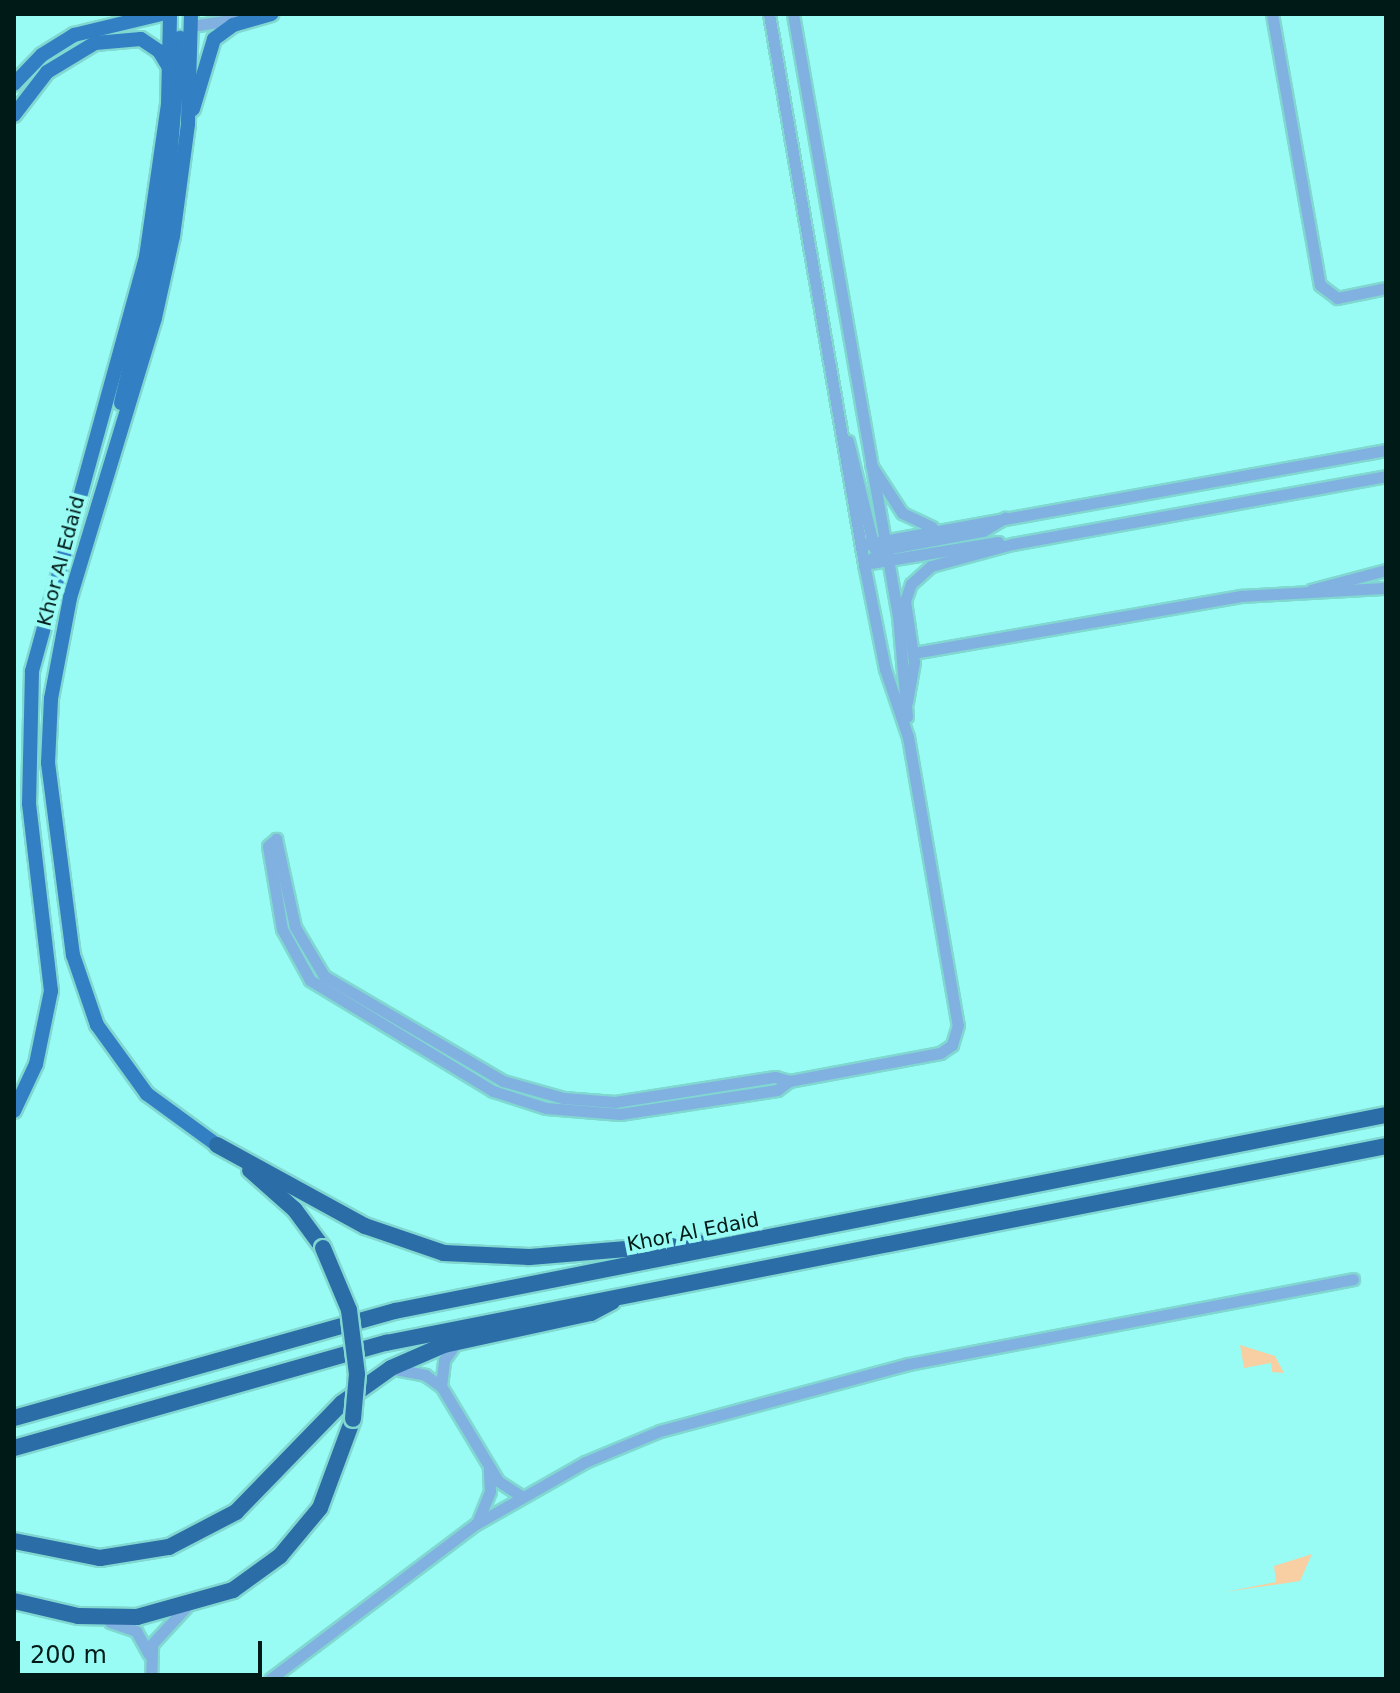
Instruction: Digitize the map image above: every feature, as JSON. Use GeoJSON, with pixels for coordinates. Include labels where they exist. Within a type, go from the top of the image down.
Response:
{"type":"FeatureCollection","features":[{"type":"Feature","properties":{"kind":"highway","name":"Khor Al Edaid"},"geometry":{"type":"LineString","coordinates":[[14,1418],[395,1311],[1386,1115]]}},
{"type":"Feature","properties":{"kind":"highway"},"geometry":{"type":"LineString","coordinates":[[217,1145],[365,1226],[444,1253],[529,1257],[749,1242]]}},
{"type":"Feature","properties":{"kind":"highway"},"geometry":{"type":"LineString","coordinates":[[14,1601],[97,1618],[186,1607],[257,1575],[302,1533],[334,1481],[353,1419],[357,1374],[349,1310],[323,1248],[277,1192],[217,1145]]}},
{"type":"Feature","properties":{"kind":"highway"},"geometry":{"type":"LineString","coordinates":[[14,1448],[331,1356],[625,1294],[1386,1146]]}},
{"type":"Feature","properties":{"kind":"highway"},"geometry":{"type":"LineString","coordinates":[[14,1541],[100,1558],[144,1553],[191,1538],[236,1512],[342,1403],[391,1368],[456,1343],[591,1313],[625,1294]]}},
{"type":"Feature","properties":{"kind":"main road"},"geometry":{"type":"LineString","coordinates":[[14,84],[42,55],[74,35],[161,14]]}},
{"type":"Feature","properties":{"kind":"main road"},"geometry":{"type":"LineString","coordinates":[[115,439],[169,195],[180,59],[171,14]]}},
{"type":"Feature","properties":{"kind":"main road","name":"Khor Al Edaid"},"geometry":{"type":"LineString","coordinates":[[14,1111],[36,1064],[48,1014],[45,918],[27,779],[32,671],[52,581],[140,281],[170,70],[171,14]]}},
{"type":"Feature","properties":{"kind":"main road"},"geometry":{"type":"LineString","coordinates":[[181,14],[192,20]]}},
{"type":"Feature","properties":{"kind":"main road"},"geometry":{"type":"LineString","coordinates":[[188,124],[214,39],[233,25],[269,14]]}},
{"type":"Feature","properties":{"kind":"main road","name":"Khor Al Edaid"},"geometry":{"type":"LineString","coordinates":[[192,20],[188,124],[162,290],[115,439],[60,642],[48,763],[78,978],[111,1051],[147,1094],[217,1145]]}},
{"type":"Feature","properties":{"kind":"main road"},"geometry":{"type":"LineString","coordinates":[[14,115],[47,72],[95,43],[124,37],[145,41],[170,70]]}},
{"type":"Feature","properties":{"kind":"street"},"geometry":{"type":"LineString","coordinates":[[192,20],[269,14]]}},
{"type":"Feature","properties":{"kind":"street"},"geometry":{"type":"LineString","coordinates":[[769,14],[842,434],[856,459],[878,548],[958,1032],[952,1045],[934,1055],[789,1081],[775,1077],[615,1102],[563,1098],[503,1081],[324,976],[295,927],[279,841],[268,843],[286,941],[310,980],[493,1091],[546,1108],[620,1114],[777,1090],[789,1081]]}},
{"type":"Feature","properties":{"kind":"street"},"geometry":{"type":"LineString","coordinates":[[785,14],[794,20],[871,465],[878,548]]}},
{"type":"Feature","properties":{"kind":"street"},"geometry":{"type":"LineString","coordinates":[[1272,14],[1320,285],[1337,298],[1386,288]]}},
{"type":"Feature","properties":{"kind":"street"},"geometry":{"type":"LineString","coordinates":[[864,564],[878,548],[941,527],[1386,450]]}},
{"type":"Feature","properties":{"kind":"street"},"geometry":{"type":"LineString","coordinates":[[871,465],[902,513],[941,527]]}},
{"type":"Feature","properties":{"kind":"street"},"geometry":{"type":"LineString","coordinates":[[906,707],[914,653],[905,610],[917,577],[940,563],[1012,544],[1386,476]]}},
{"type":"Feature","properties":{"kind":"street"},"geometry":{"type":"LineString","coordinates":[[864,564],[878,548],[983,531],[1009,515]]}},
{"type":"Feature","properties":{"kind":"street"},"geometry":{"type":"LineString","coordinates":[[878,548],[1012,544]]}},
{"type":"Feature","properties":{"kind":"street"},"geometry":{"type":"LineString","coordinates":[[864,564],[885,669],[908,737]]}},
{"type":"Feature","properties":{"kind":"street"},"geometry":{"type":"LineString","coordinates":[[914,653],[1311,590],[1386,570]]}},
{"type":"Feature","properties":{"kind":"street"},"geometry":{"type":"LineString","coordinates":[[1311,590],[1343,594],[1386,588]]}},
{"type":"Feature","properties":{"kind":"street"},"geometry":{"type":"LineString","coordinates":[[270,1679],[476,1524],[521,1496],[660,1431],[853,1376],[1251,1294],[1353,1279]]}},
{"type":"Feature","properties":{"kind":"street"},"geometry":{"type":"LineString","coordinates":[[441,1386],[444,1360],[456,1343]]}},
{"type":"Feature","properties":{"kind":"street"},"geometry":{"type":"LineString","coordinates":[[391,1368],[425,1375],[441,1386],[502,1486],[521,1496]]}},
{"type":"Feature","properties":{"kind":"street"},"geometry":{"type":"LineString","coordinates":[[476,1524],[490,1491],[488,1465]]}},
{"type":"Feature","properties":{"kind":"street"},"geometry":{"type":"LineString","coordinates":[[149,1655],[157,1635],[186,1607]]}},
{"type":"Feature","properties":{"kind":"street"},"geometry":{"type":"LineString","coordinates":[[97,1618],[136,1631],[149,1655],[151,1679]]}},
{"type":"Feature","properties":{"kind":"shaded area"},"geometry":{"type":"Polygon","coordinates":[[[1240,1345],[1275,1356],[1284,1373],[1272,1372],[1271,1363],[1244,1368],[1240,1345]]]}},
{"type":"Feature","properties":{"kind":"shaded area"},"geometry":{"type":"Polygon","coordinates":[[[1312,1554],[1300,1581],[1225,1592],[1276,1582],[1274,1566],[1312,1554]]]}}]}
